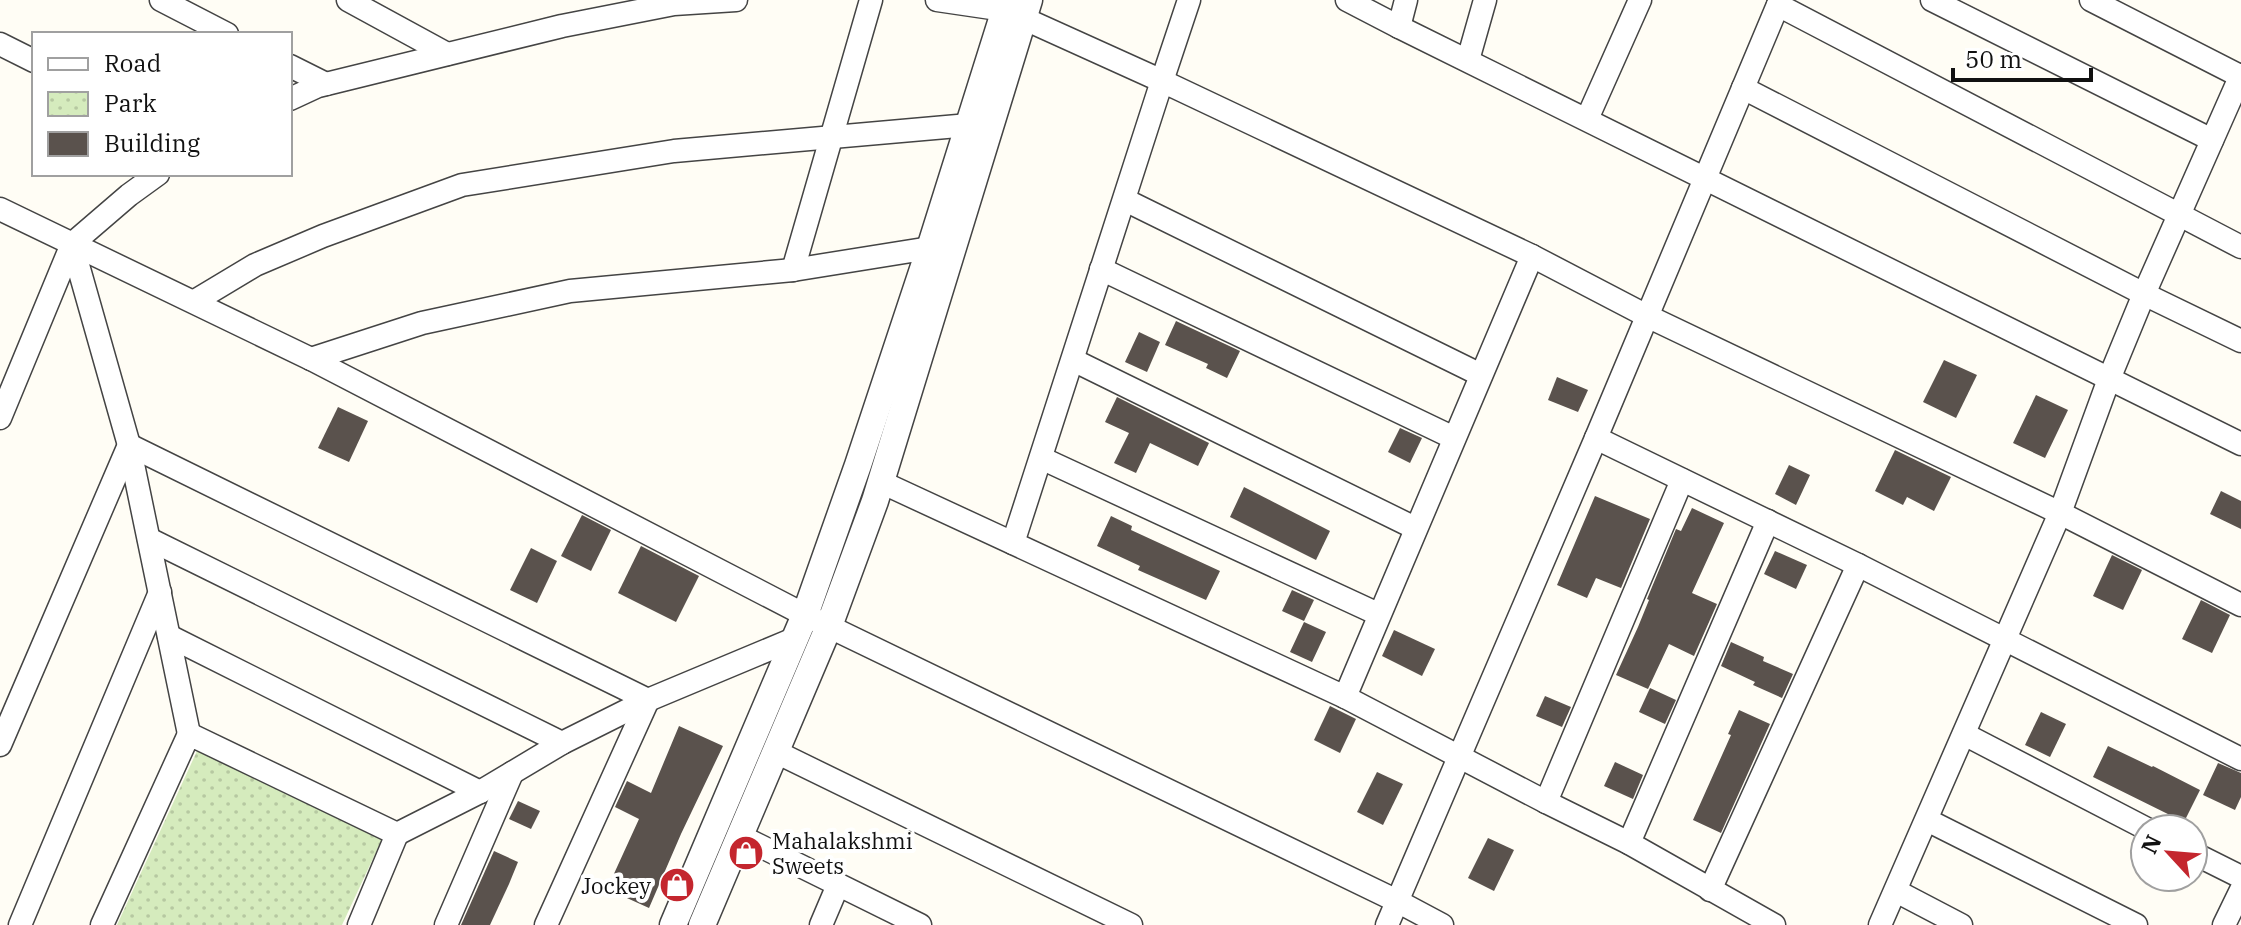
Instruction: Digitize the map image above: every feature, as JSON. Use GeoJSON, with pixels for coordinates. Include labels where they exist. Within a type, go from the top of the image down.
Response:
{"type":"FeatureCollection","features":[{"type":"Feature","properties":{"kind":"street"},"geometry":{"type":"LineString","coordinates":[[161,0],[223,32]]}},
{"type":"Feature","properties":{"kind":"street"},"geometry":{"type":"LineString","coordinates":[[348,0],[447,54]]}},
{"type":"Feature","properties":{"kind":"street"},"geometry":{"type":"LineString","coordinates":[[292,98],[326,84],[562,26],[674,4],[736,0]]}},
{"type":"Feature","properties":{"kind":"street"},"geometry":{"type":"LineString","coordinates":[[793,270],[871,0]]}},
{"type":"Feature","properties":{"kind":"street"},"geometry":{"type":"LineString","coordinates":[[937,0],[1016,7],[1162,81],[1532,256],[1647,316],[2060,513],[2241,605]]}},
{"type":"Feature","properties":{"kind":"street"},"geometry":{"type":"LineString","coordinates":[[1013,543],[1189,0]]}},
{"type":"Feature","properties":{"kind":"street"},"geometry":{"type":"LineString","coordinates":[[1347,0],[2241,444]]}},
{"type":"Feature","properties":{"kind":"street"},"geometry":{"type":"LineString","coordinates":[[1399,27],[1406,0]]}},
{"type":"Feature","properties":{"kind":"street"},"geometry":{"type":"LineString","coordinates":[[1468,60],[1485,0]]}},
{"type":"Feature","properties":{"kind":"street"},"geometry":{"type":"LineString","coordinates":[[1587,119],[1640,0]]}},
{"type":"Feature","properties":{"kind":"street"},"geometry":{"type":"LineString","coordinates":[[1932,0],[2212,140]]}},
{"type":"Feature","properties":{"kind":"street"},"geometry":{"type":"LineString","coordinates":[[1880,925],[2060,513],[2144,294],[2241,76],[2091,0]]}},
{"type":"Feature","properties":{"kind":"street"},"geometry":{"type":"LineString","coordinates":[[1387,925],[1779,3],[2241,247]]}},
{"type":"Feature","properties":{"kind":"street"},"geometry":{"type":"LineString","coordinates":[[673,925],[805,615],[858,465],[969,125],[1016,7]]}},
{"type":"Feature","properties":{"kind":"street"},"geometry":{"type":"LineString","coordinates":[[702,925],[829,626],[881,482],[1016,7]]}},
{"type":"Feature","properties":{"kind":"street"},"geometry":{"type":"LineString","coordinates":[[0,44],[32,60]]}},
{"type":"Feature","properties":{"kind":"street"},"geometry":{"type":"LineString","coordinates":[[292,67],[326,84]]}},
{"type":"Feature","properties":{"kind":"street"},"geometry":{"type":"LineString","coordinates":[[1743,88],[2241,341]]}},
{"type":"Feature","properties":{"kind":"street"},"geometry":{"type":"LineString","coordinates":[[195,301],[268,259],[462,185],[674,151],[969,125]]}},
{"type":"Feature","properties":{"kind":"street"},"geometry":{"type":"LineString","coordinates":[[0,418],[72,244],[155,176]]}},
{"type":"Feature","properties":{"kind":"street"},"geometry":{"type":"LineString","coordinates":[[1125,200],[1481,375]]}},
{"type":"Feature","properties":{"kind":"street"},"geometry":{"type":"LineString","coordinates":[[0,209],[311,359],[805,615],[1442,925]]}},
{"type":"Feature","properties":{"kind":"street"},"geometry":{"type":"LineString","coordinates":[[72,244],[129,445],[189,734],[102,925]]}},
{"type":"Feature","properties":{"kind":"street"},"geometry":{"type":"LineString","coordinates":[[311,359],[422,323],[570,291],[793,270],[930,248]]}},
{"type":"Feature","properties":{"kind":"street"},"geometry":{"type":"LineString","coordinates":[[1345,697],[1532,256]]}},
{"type":"Feature","properties":{"kind":"street"},"geometry":{"type":"LineString","coordinates":[[1101,269],[1454,438]]}},
{"type":"Feature","properties":{"kind":"street"},"geometry":{"type":"LineString","coordinates":[[1073,360],[1415,528]]}},
{"type":"Feature","properties":{"kind":"street"},"geometry":{"type":"LineString","coordinates":[[1596,438],[1858,565],[2241,759]]}},
{"type":"Feature","properties":{"kind":"street"},"geometry":{"type":"LineString","coordinates":[[129,445],[648,700]]}},
{"type":"Feature","properties":{"kind":"street"},"geometry":{"type":"LineString","coordinates":[[0,745],[129,445]]}},
{"type":"Feature","properties":{"kind":"street"},"geometry":{"type":"LineString","coordinates":[[1041,458],[1378,614]]}},
{"type":"Feature","properties":{"kind":"street"},"geometry":{"type":"LineString","coordinates":[[1546,802],[1682,480]]}},
{"type":"Feature","properties":{"kind":"street"},"geometry":{"type":"LineString","coordinates":[[881,482],[1345,697],[1629,843],[1774,925]]}},
{"type":"Feature","properties":{"kind":"street"},"geometry":{"type":"LineString","coordinates":[[1629,843],[1768,521]]}},
{"type":"Feature","properties":{"kind":"street"},"geometry":{"type":"LineString","coordinates":[[149,539],[562,743]]}},
{"type":"Feature","properties":{"kind":"street"},"geometry":{"type":"LineString","coordinates":[[1710,890],[1858,565]]}},
{"type":"Feature","properties":{"kind":"street"},"geometry":{"type":"LineString","coordinates":[[20,925],[160,592]]}},
{"type":"Feature","properties":{"kind":"street"},"geometry":{"type":"LineString","coordinates":[[169,636],[480,792]]}},
{"type":"Feature","properties":{"kind":"street"},"geometry":{"type":"LineString","coordinates":[[359,925],[397,834],[480,792],[562,743],[648,700],[794,639]]}},
{"type":"Feature","properties":{"kind":"street"},"geometry":{"type":"LineString","coordinates":[[546,925],[648,700]]}},
{"type":"Feature","properties":{"kind":"street"},"geometry":{"type":"LineString","coordinates":[[189,734],[397,834]]}},
{"type":"Feature","properties":{"kind":"street"},"geometry":{"type":"LineString","coordinates":[[1964,734],[2129,820]]}},
{"type":"Feature","properties":{"kind":"street"},"geometry":{"type":"LineString","coordinates":[[776,752],[1131,925]]}},
{"type":"Feature","properties":{"kind":"street"},"geometry":{"type":"LineString","coordinates":[[446,925],[512,773]]}},
{"type":"Feature","properties":{"kind":"street"},"geometry":{"type":"LineString","coordinates":[[1927,820],[2136,925]]}},
{"type":"Feature","properties":{"kind":"street"},"geometry":{"type":"LineString","coordinates":[[740,836],[920,925]]}},
{"type":"Feature","properties":{"kind":"street"},"geometry":{"type":"LineString","coordinates":[[2209,861],[2241,877]]}},
{"type":"Feature","properties":{"kind":"street"},"geometry":{"type":"LineString","coordinates":[[821,925],[838,885]]}},
{"type":"Feature","properties":{"kind":"street"},"geometry":{"type":"LineString","coordinates":[[2224,925],[2241,890]]}},
{"type":"Feature","properties":{"kind":"street"},"geometry":{"type":"LineString","coordinates":[[1896,891],[1961,925]]}},
{"type":"Feature","properties":{"kind":"green space"},"geometry":{"type":"Polygon","coordinates":[[[197,751],[383,837],[342,925],[117,925],[197,751]]]}},
{"type":"Feature","properties":{"kind":"building"},"geometry":{"type":"Polygon","coordinates":[[[1176,321],[1240,351],[1227,378],[1206,368],[1208,364],[1165,345],[1176,321]]]}},
{"type":"Feature","properties":{"kind":"building"},"geometry":{"type":"Polygon","coordinates":[[[1139,332],[1160,342],[1147,372],[1125,362],[1139,332]]]}},
{"type":"Feature","properties":{"kind":"building"},"geometry":{"type":"Polygon","coordinates":[[[1944,360],[1977,375],[1956,418],[1923,402],[1944,360]]]}},
{"type":"Feature","properties":{"kind":"building"},"geometry":{"type":"Polygon","coordinates":[[[1557,377],[1588,390],[1578,412],[1548,400],[1557,377]]]}},
{"type":"Feature","properties":{"kind":"building"},"geometry":{"type":"Polygon","coordinates":[[[2036,395],[2068,410],[2045,458],[2013,443],[2036,395]]]}},
{"type":"Feature","properties":{"kind":"building"},"geometry":{"type":"Polygon","coordinates":[[[1117,397],[1209,443],[1198,466],[1150,443],[1136,473],[1114,463],[1129,433],[1105,422],[1117,397]]]}},
{"type":"Feature","properties":{"kind":"building"},"geometry":{"type":"Polygon","coordinates":[[[338,407],[368,421],[349,462],[318,448],[338,407]]]}},
{"type":"Feature","properties":{"kind":"building"},"geometry":{"type":"Polygon","coordinates":[[[1400,428],[1422,438],[1410,463],[1388,452],[1400,428]]]}},
{"type":"Feature","properties":{"kind":"building"},"geometry":{"type":"Polygon","coordinates":[[[1895,450],[1951,477],[1934,511],[1907,497],[1903,505],[1875,491],[1895,450]]]}},
{"type":"Feature","properties":{"kind":"building"},"geometry":{"type":"Polygon","coordinates":[[[1789,465],[1810,475],[1796,505],[1775,494],[1789,465]]]}},
{"type":"Feature","properties":{"kind":"building"},"geometry":{"type":"Polygon","coordinates":[[[1244,487],[1330,531],[1316,560],[1230,517],[1244,487]]]}},
{"type":"Feature","properties":{"kind":"building"},"geometry":{"type":"Polygon","coordinates":[[[2221,491],[2241,501],[2241,529],[2210,514],[2221,491]]]}},
{"type":"Feature","properties":{"kind":"building"},"geometry":{"type":"Polygon","coordinates":[[[1595,496],[1650,519],[1621,588],[1596,578],[1587,598],[1557,585],[1595,496]]]}},
{"type":"Feature","properties":{"kind":"building"},"geometry":{"type":"Polygon","coordinates":[[[1692,508],[1724,523],[1692,593],[1717,604],[1694,656],[1669,644],[1648,689],[1616,675],[1676,529],[1681,531],[1692,508]]]}},
{"type":"Feature","properties":{"kind":"building"},"geometry":{"type":"Polygon","coordinates":[[[582,515],[611,530],[591,571],[561,556],[582,515]]]}},
{"type":"Feature","properties":{"kind":"building"},"geometry":{"type":"Polygon","coordinates":[[[1111,516],[1132,526],[1131,530],[1220,571],[1206,600],[1138,570],[1140,566],[1097,546],[1111,516]]]}},
{"type":"Feature","properties":{"kind":"building"},"geometry":{"type":"Polygon","coordinates":[[[641,546],[699,576],[676,622],[618,593],[641,546]]]}},
{"type":"Feature","properties":{"kind":"building"},"geometry":{"type":"Polygon","coordinates":[[[531,548],[557,561],[537,603],[510,590],[531,548]]]}},
{"type":"Feature","properties":{"kind":"building"},"geometry":{"type":"Polygon","coordinates":[[[1775,551],[1807,565],[1796,589],[1764,574],[1775,551]]]}},
{"type":"Feature","properties":{"kind":"building"},"geometry":{"type":"Polygon","coordinates":[[[2112,555],[2142,570],[2123,610],[2093,596],[2112,555]]]}},
{"type":"Feature","properties":{"kind":"building"},"geometry":{"type":"Polygon","coordinates":[[[1292,590],[1314,600],[1304,621],[1282,611],[1292,590]]]}},
{"type":"Feature","properties":{"kind":"building"},"geometry":{"type":"Polygon","coordinates":[[[2201,600],[2230,615],[2212,653],[2182,639],[2201,600]]]}},
{"type":"Feature","properties":{"kind":"building"},"geometry":{"type":"Polygon","coordinates":[[[1304,622],[1326,632],[1312,662],[1290,652],[1304,622]]]}},
{"type":"Feature","properties":{"kind":"building"},"geometry":{"type":"Polygon","coordinates":[[[1394,630],[1435,649],[1422,676],[1382,656],[1394,630]]]}},
{"type":"Feature","properties":{"kind":"building"},"geometry":{"type":"Polygon","coordinates":[[[1731,642],[1793,674],[1782,698],[1721,666],[1731,642]]]}},
{"type":"Feature","properties":{"kind":"building"},"geometry":{"type":"Polygon","coordinates":[[[1650,688],[1676,700],[1665,724],[1639,712],[1650,688]]]}},
{"type":"Feature","properties":{"kind":"building"},"geometry":{"type":"Polygon","coordinates":[[[1545,696],[1571,707],[1562,727],[1536,716],[1545,696]]]}},
{"type":"Feature","properties":{"kind":"building"},"geometry":{"type":"Polygon","coordinates":[[[1330,706],[1356,719],[1340,753],[1314,740],[1330,706]]]}},
{"type":"Feature","properties":{"kind":"building"},"geometry":{"type":"Polygon","coordinates":[[[1739,710],[1770,724],[1721,833],[1693,820],[1739,710]]]}},
{"type":"Feature","properties":{"kind":"building"},"geometry":{"type":"Polygon","coordinates":[[[2041,712],[2066,724],[2050,757],[2025,745],[2041,712]]]}},
{"type":"Feature","properties":{"kind":"building"},"geometry":{"type":"Polygon","coordinates":[[[679,726],[723,746],[649,908],[607,889],[639,819],[615,807],[627,781],[651,793],[679,726]]]}},
{"type":"Feature","properties":{"kind":"building"},"geometry":{"type":"Polygon","coordinates":[[[2108,746],[2200,790],[2188,813],[2166,813],[2093,777],[2108,746]]]}},
{"type":"Feature","properties":{"kind":"building"},"geometry":{"type":"Polygon","coordinates":[[[1615,762],[1643,775],[1633,799],[1604,786],[1615,762]]]}},
{"type":"Feature","properties":{"kind":"building"},"geometry":{"type":"Polygon","coordinates":[[[2218,763],[2241,773],[2241,797],[2235,810],[2203,795],[2218,763]]]}},
{"type":"Feature","properties":{"kind":"building"},"geometry":{"type":"Polygon","coordinates":[[[1377,772],[1403,784],[1383,825],[1357,812],[1377,772]]]}},
{"type":"Feature","properties":{"kind":"building"},"geometry":{"type":"Polygon","coordinates":[[[518,801],[540,811],[531,829],[509,819],[518,801]]]}},
{"type":"Feature","properties":{"kind":"building"},"geometry":{"type":"Polygon","coordinates":[[[1488,838],[1514,850],[1494,891],[1468,878],[1488,838]]]}},
{"type":"Feature","properties":{"kind":"building"},"geometry":{"type":"Polygon","coordinates":[[[494,851],[518,862],[509,884],[490,925],[461,925],[494,851]]]}},
{"type":"Feature","properties":{"kind":"place","name":"Mahalakshmi Sweets"},"geometry":{"type":"Point","coordinates":[746,853]}},
{"type":"Feature","properties":{"kind":"place","name":"Jockey"},"geometry":{"type":"Point","coordinates":[677,885]}}]}
